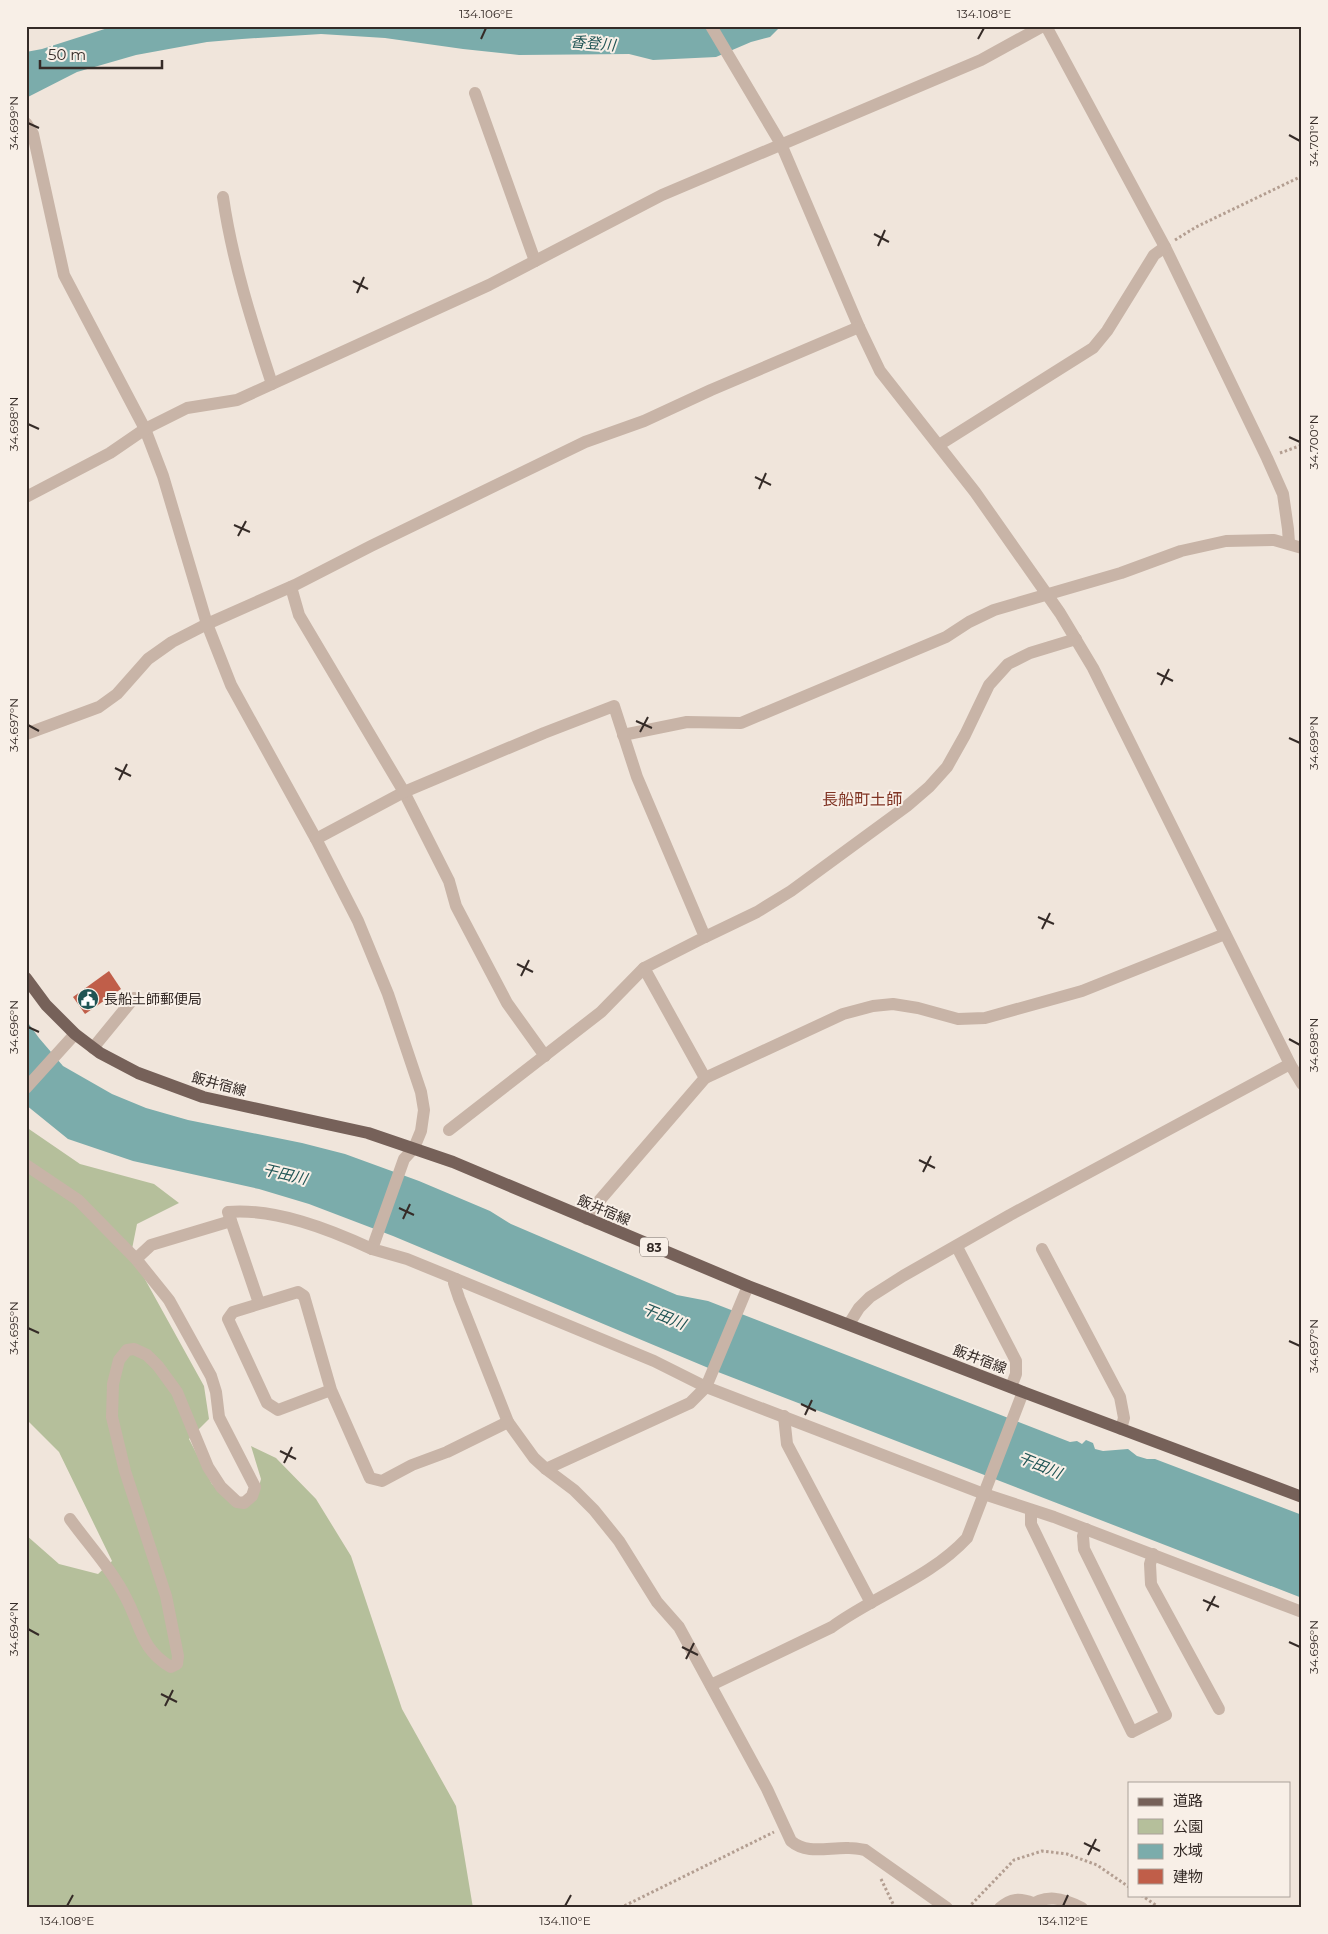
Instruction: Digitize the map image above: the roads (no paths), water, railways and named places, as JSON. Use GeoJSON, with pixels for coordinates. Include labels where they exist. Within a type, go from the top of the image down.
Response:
{"type":"FeatureCollection","features":[{"type":"Feature","properties":{"kind":"main road","name":"飯井宿線"},"geometry":{"type":"LineString","coordinates":[[26,978],[46,1005],[75,1034],[93,1048],[138,1073],[203,1097],[368,1133],[453,1162],[748,1286],[1302,1497]]}},
{"type":"Feature","properties":{"kind":"street"},"geometry":{"type":"LineString","coordinates":[[711,26],[781,144],[859,327],[880,371],[975,492],[1048,595],[1076,639],[1093,668],[1162,809],[1297,1073],[1010,1215],[902,1276],[870,1298],[859,1308],[849,1324]]}},
{"type":"Feature","properties":{"kind":"street"},"geometry":{"type":"LineString","coordinates":[[26,497],[110,453],[145,429],[187,408],[237,400],[489,285],[662,195],[981,60],[1041,27],[1165,247],[1267,458],[1283,494],[1288,543]]}},
{"type":"Feature","properties":{"kind":"street"},"geometry":{"type":"LineString","coordinates":[[475,93],[535,261]]}},
{"type":"Feature","properties":{"kind":"street"},"geometry":{"type":"LineString","coordinates":[[26,122],[33,134],[64,275],[145,429],[163,476],[207,624],[231,685],[358,920],[388,994],[421,1092],[424,1110],[421,1131],[414,1148],[404,1159],[373,1244]]}},
{"type":"Feature","properties":{"kind":"street"},"geometry":{"type":"LineString","coordinates":[[222,197],[227,229],[256,337],[272,384]]}},
{"type":"Feature","properties":{"kind":"street"},"geometry":{"type":"LineString","coordinates":[[939,445],[1093,348],[1107,331],[1154,255],[1165,247]]}},
{"type":"Feature","properties":{"kind":"street"},"geometry":{"type":"LineString","coordinates":[[26,734],[99,707],[117,694],[148,659],[172,642],[207,624],[291,587],[585,442],[644,421],[711,390],[859,327]]}},
{"type":"Feature","properties":{"kind":"street"},"geometry":{"type":"LineString","coordinates":[[623,735],[687,722],[741,723],[946,637],[969,622],[994,610],[1121,573],[1181,551],[1226,541],[1274,540],[1302,548]]}},
{"type":"Feature","properties":{"kind":"street"},"geometry":{"type":"LineString","coordinates":[[291,587],[299,614],[404,792],[449,881],[456,906],[507,1003],[545,1056]]}},
{"type":"Feature","properties":{"kind":"street"},"geometry":{"type":"LineString","coordinates":[[449,1130],[601,1012],[644,968],[757,912],[791,891],[907,806],[929,787],[947,767],[989,685],[1008,664],[1030,653],[1076,639]]}},
{"type":"Feature","properties":{"kind":"street"},"geometry":{"type":"LineString","coordinates":[[316,840],[404,792],[544,733],[614,706],[637,777],[705,937]]}},
{"type":"Feature","properties":{"kind":"street"},"geometry":{"type":"LineString","coordinates":[[587,1219],[593,1208],[705,1078],[843,1014],[873,1006],[893,1004],[918,1008],[958,1019],[985,1018],[1082,991],[1225,934]]}},
{"type":"Feature","properties":{"kind":"street"},"geometry":{"type":"LineString","coordinates":[[644,968],[705,1078]]}},
{"type":"Feature","properties":{"kind":"street"},"geometry":{"type":"LineString","coordinates":[[93,1048],[134,998]]}},
{"type":"Feature","properties":{"kind":"street"},"geometry":{"type":"LineString","coordinates":[[26,1088],[75,1034]]}},
{"type":"Feature","properties":{"kind":"street"},"geometry":{"type":"LineString","coordinates":[[26,1165],[78,1200],[136,1259],[170,1300],[203,1358],[216,1392],[222,1424],[255,1487],[252,1496],[244,1503],[237,1502],[221,1487],[199,1449],[187,1415],[176,1392],[158,1366],[147,1355],[134,1349],[127,1350],[118,1360],[113,1384],[112,1417],[125,1471],[166,1596],[178,1656],[177,1664],[171,1667],[158,1660],[143,1640],[126,1597],[70,1519]]}},
{"type":"Feature","properties":{"kind":"street"},"geometry":{"type":"LineString","coordinates":[[258,1304],[228,1212],[244,1210],[266,1213],[373,1244],[784,1416],[1031,1510],[1153,1554],[1302,1612]]}},
{"type":"Feature","properties":{"kind":"street"},"geometry":{"type":"LineString","coordinates":[[136,1259],[151,1245],[231,1220]]}},
{"type":"Feature","properties":{"kind":"street"},"geometry":{"type":"LineString","coordinates":[[710,1684],[832,1626],[935,1567],[953,1553],[967,1538],[1016,1409],[1017,1390],[1016,1361],[957,1246]]}},
{"type":"Feature","properties":{"kind":"street"},"geometry":{"type":"LineString","coordinates":[[1042,1249],[1120,1398],[1124,1418],[1120,1429]]}},
{"type":"Feature","properties":{"kind":"street"},"geometry":{"type":"LineString","coordinates":[[456,1279],[454,1283],[459,1298],[508,1422],[534,1458],[574,1490],[594,1510],[619,1541],[652,1594],[680,1627],[767,1789],[790,1841],[797,1847],[807,1849],[851,1848],[865,1850],[947,1908]]}},
{"type":"Feature","properties":{"kind":"street"},"geometry":{"type":"LineString","coordinates":[[546,1469],[690,1403],[708,1383],[748,1286]]}},
{"type":"Feature","properties":{"kind":"street"},"geometry":{"type":"LineString","coordinates":[[332,1390],[278,1410],[267,1403],[228,1319],[232,1312],[298,1292],[304,1296],[332,1390],[370,1478],[382,1481],[412,1465],[447,1452],[508,1422]]}},
{"type":"Feature","properties":{"kind":"street"},"geometry":{"type":"LineString","coordinates":[[784,1416],[787,1444],[870,1604]]}},
{"type":"Feature","properties":{"kind":"street"},"geometry":{"type":"LineString","coordinates":[[1031,1510],[1031,1524],[1132,1732],[1166,1715],[1084,1549],[1083,1536],[1086,1529]]}},
{"type":"Feature","properties":{"kind":"street"},"geometry":{"type":"LineString","coordinates":[[1153,1554],[1150,1564],[1151,1584],[1218,1709]]}},
{"type":"Feature","properties":{"kind":"street"},"geometry":{"type":"LineString","coordinates":[[1000,1908],[1008,1901],[1023,1899],[1030,1905],[1048,1898],[1064,1899],[1082,1908]]}},
{"type":"Feature","properties":{"kind":"water","name":"香登川"},"geometry":{"type":"Polygon","coordinates":[[[114,26],[781,26],[770,37],[751,42],[716,57],[653,60],[629,54],[519,55],[385,38],[321,34],[207,42],[136,55],[77,72],[26,98],[26,52],[42,49],[114,26]]]}},
{"type":"Feature","properties":{"kind":"water","name":"干田川"},"geometry":{"type":"Polygon","coordinates":[[[26,1020],[63,1066],[112,1094],[146,1108],[188,1120],[302,1143],[345,1154],[419,1181],[490,1211],[511,1224],[677,1295],[708,1301],[1070,1442],[1077,1441],[1082,1444],[1086,1440],[1093,1443],[1095,1449],[1103,1451],[1128,1449],[1137,1456],[1155,1459],[1302,1515],[1302,1598],[718,1372],[393,1236],[309,1204],[259,1189],[133,1161],[68,1139],[26,1105],[26,1020]]]}},
{"type":"Feature","properties":{"kind":"place","name":"長船土師郵便局"},"geometry":{"type":"Point","coordinates":[88,999]}},
{"type":"Feature","properties":{"kind":"district","name":"長船町土師"},"geometry":{"type":"Point","coordinates":[862,799]}}]}
